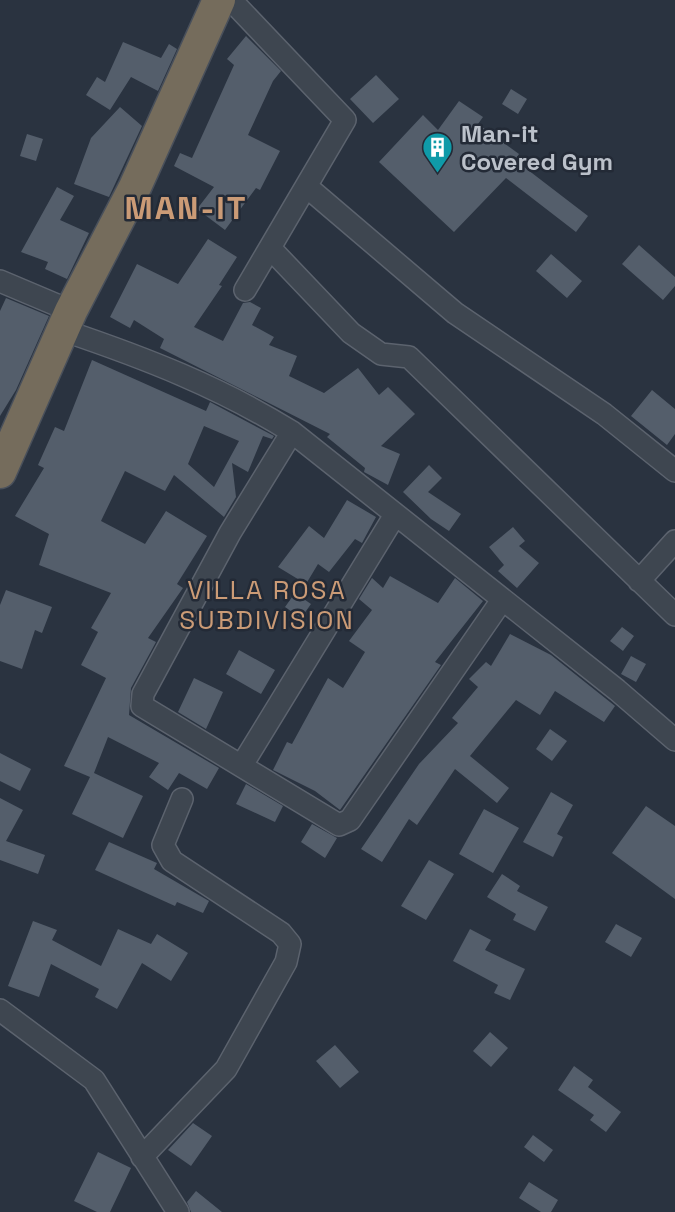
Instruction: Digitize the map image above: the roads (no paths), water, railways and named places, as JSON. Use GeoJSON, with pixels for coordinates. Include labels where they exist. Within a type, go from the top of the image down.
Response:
{"type":"FeatureCollection","features":[{"type":"Feature","properties":{"kind":"highway"},"geometry":{"type":"LineString","coordinates":[[0,472],[68,321],[135,187],[219,0]]}},
{"type":"Feature","properties":{"kind":"street"},"geometry":{"type":"LineString","coordinates":[[231,0],[345,120],[246,290]]}},
{"type":"Feature","properties":{"kind":"street"},"geometry":{"type":"LineString","coordinates":[[306,186],[455,313],[604,414],[675,471]]}},
{"type":"Feature","properties":{"kind":"street"},"geometry":{"type":"LineString","coordinates":[[270,248],[351,333],[382,354],[409,357],[675,615]]}},
{"type":"Feature","properties":{"kind":"street"},"geometry":{"type":"LineString","coordinates":[[0,281],[68,321],[200,381],[248,405],[292,432],[618,690],[675,740]]}},
{"type":"Feature","properties":{"kind":"street"},"geometry":{"type":"LineString","coordinates":[[292,432],[230,533],[143,694],[142,706],[339,825],[351,820],[502,600]]}},
{"type":"Feature","properties":{"kind":"street"},"geometry":{"type":"LineString","coordinates":[[242,765],[395,515]]}},
{"type":"Feature","properties":{"kind":"street"},"geometry":{"type":"LineString","coordinates":[[639,581],[675,541]]}},
{"type":"Feature","properties":{"kind":"street"},"geometry":{"type":"LineString","coordinates":[[142,1157],[226,1069],[286,962],[290,944],[281,933],[172,861],[163,845],[182,799]]}},
{"type":"Feature","properties":{"kind":"street"},"geometry":{"type":"LineString","coordinates":[[0,1010],[94,1080],[178,1212]]}},
{"type":"Feature","properties":{"kind":"place","name":"Man-it Covered Gym"},"geometry":{"type":"Point","coordinates":[438,174]}},
{"type":"Feature","properties":{"kind":"district","name":"MAN-IT"},"geometry":{"type":"Point","coordinates":[186,208]}},
{"type":"Feature","properties":{"kind":"district","name":"VILLA ROSA SUBDIVISION"},"geometry":{"type":"Point","coordinates":[267,605]}}]}
